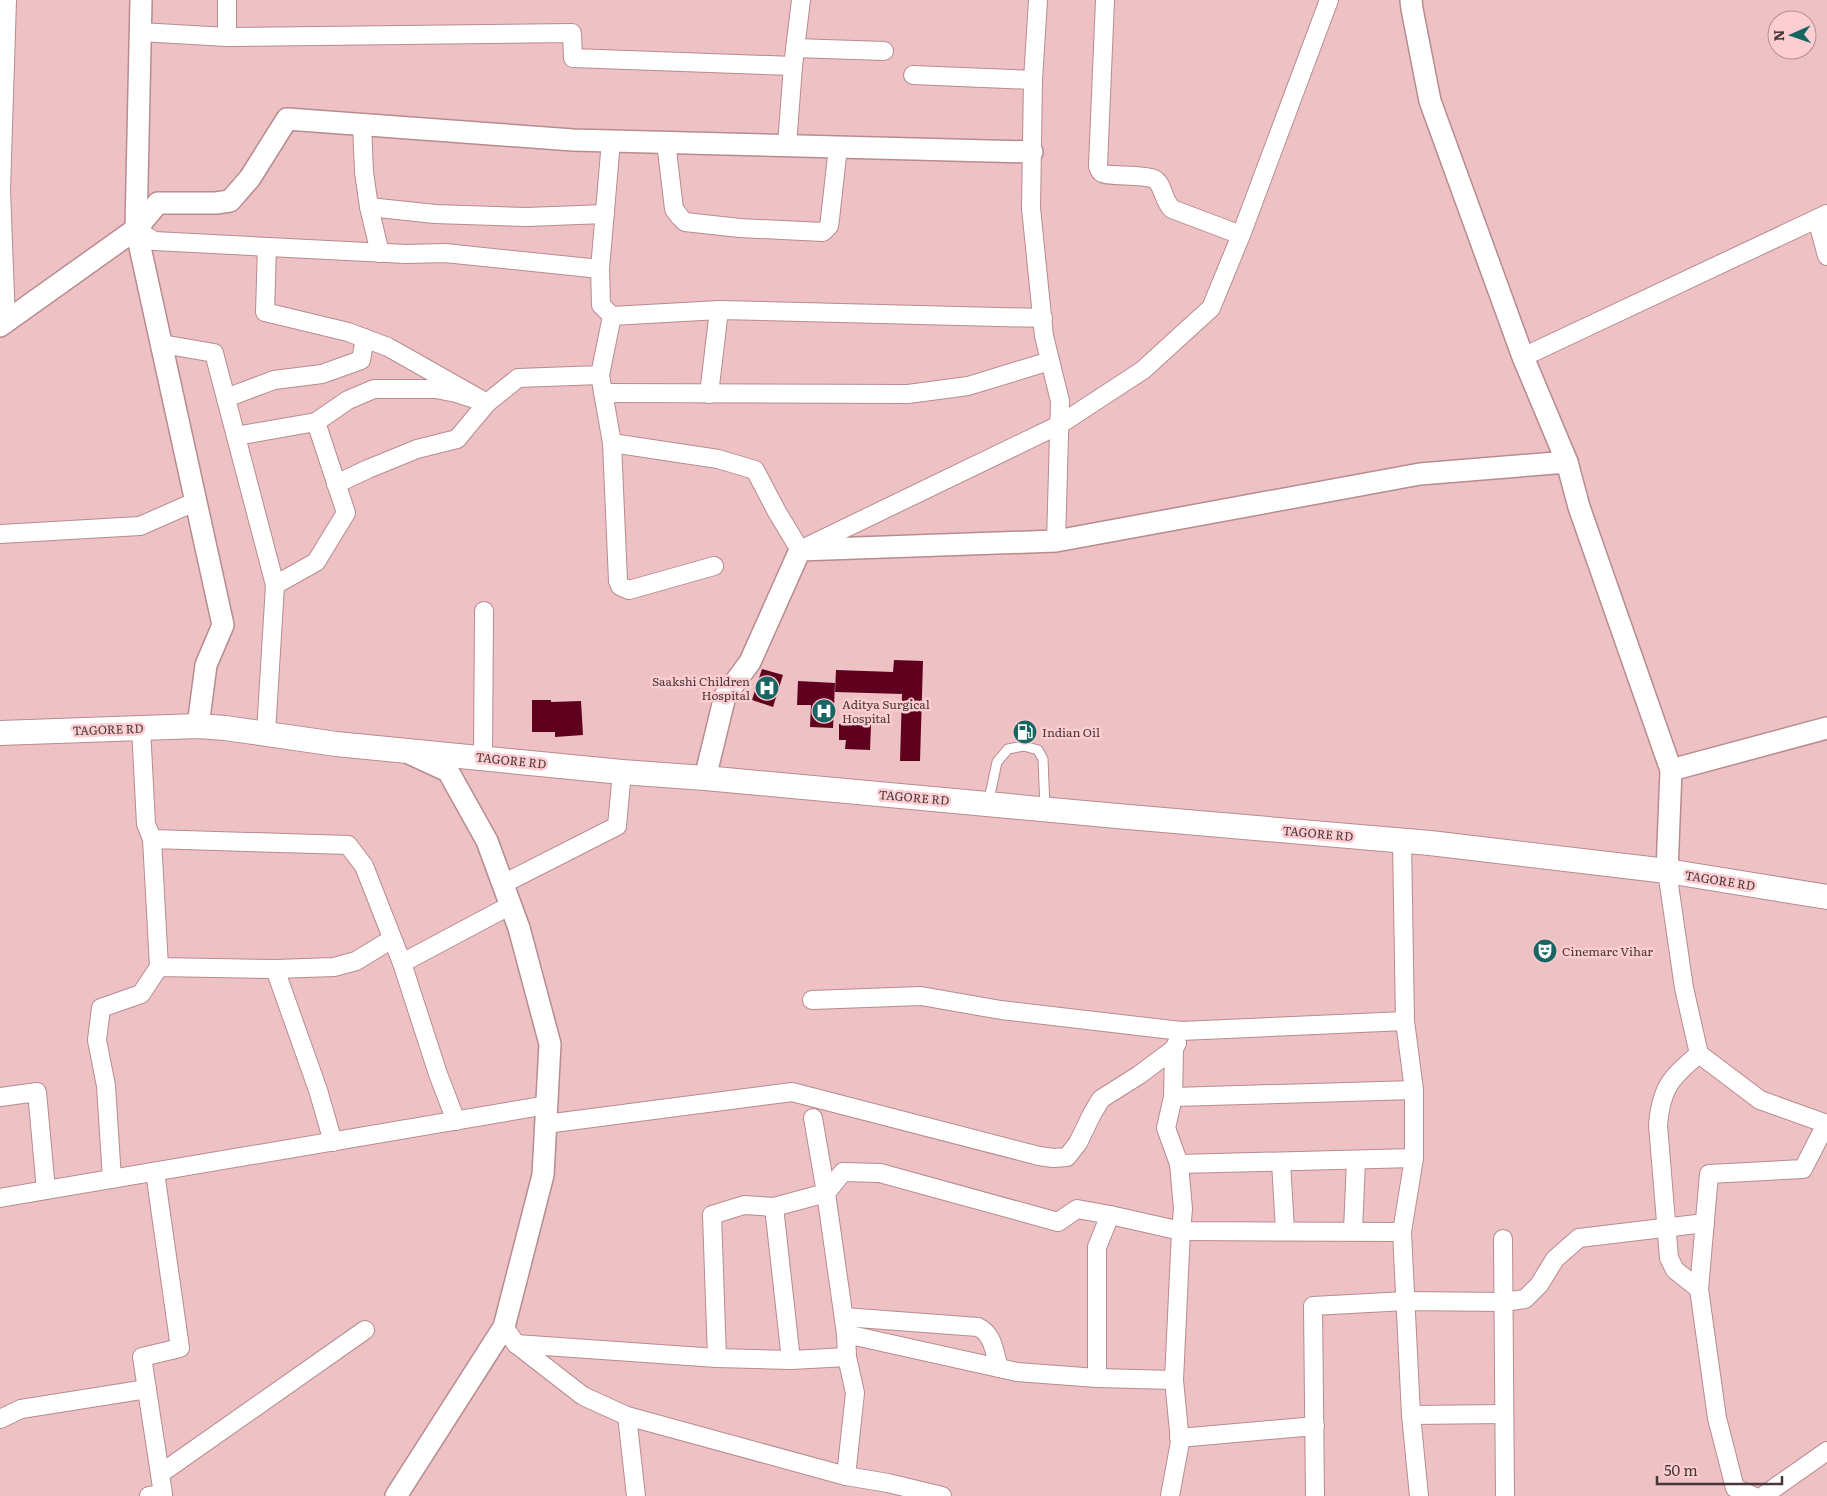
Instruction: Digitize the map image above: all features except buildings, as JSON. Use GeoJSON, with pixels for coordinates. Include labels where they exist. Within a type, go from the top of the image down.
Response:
{"type":"FeatureCollection","features":[{"type":"Feature","properties":{"kind":"main road","name":"TAGORE RD"},"geometry":{"type":"LineString","coordinates":[[0,733],[198,726],[266,733],[336,744],[622,772],[1402,840],[1667,871],[1827,897]]}},
{"type":"Feature","properties":{"kind":"street"},"geometry":{"type":"LineString","coordinates":[[3,324],[1,190],[7,0]]}},
{"type":"Feature","properties":{"kind":"street"},"geometry":{"type":"LineString","coordinates":[[141,0],[136,229],[223,625],[206,665],[198,726]]}},
{"type":"Feature","properties":{"kind":"street"},"geometry":{"type":"LineString","coordinates":[[227,0],[227,37]]}},
{"type":"Feature","properties":{"kind":"street"},"geometry":{"type":"LineString","coordinates":[[787,146],[793,66],[801,0]]}},
{"type":"Feature","properties":{"kind":"street"},"geometry":{"type":"LineString","coordinates":[[1038,0],[1033,80],[1031,208],[1044,336],[1060,401],[1056,541]]}},
{"type":"Feature","properties":{"kind":"street"},"geometry":{"type":"LineString","coordinates":[[1106,0],[1098,166],[1100,171],[1104,174],[1129,174],[1154,179],[1160,184],[1167,205],[1172,209],[1241,235]]}},
{"type":"Feature","properties":{"kind":"street"},"geometry":{"type":"LineString","coordinates":[[705,778],[725,696],[750,662],[800,550],[1059,425],[1143,370],[1211,308],[1241,235],[1329,0]]}},
{"type":"Feature","properties":{"kind":"street"},"geometry":{"type":"LineString","coordinates":[[1411,0],[1430,101],[1523,357],[1566,462],[1579,507],[1672,770],[1667,871],[1684,988],[1699,1054],[1760,1100],[1826,1124],[1803,1169],[1709,1174],[1699,1290],[1717,1418],[1735,1488],[1753,1496]]}},
{"type":"Feature","properties":{"kind":"street"},"geometry":{"type":"LineString","coordinates":[[140,32],[227,37],[572,33],[572,58],[793,66]]}},
{"type":"Feature","properties":{"kind":"street"},"geometry":{"type":"LineString","coordinates":[[796,48],[884,51]]}},
{"type":"Feature","properties":{"kind":"street"},"geometry":{"type":"LineString","coordinates":[[912,75],[1033,80]]}},
{"type":"Feature","properties":{"kind":"street"},"geometry":{"type":"LineString","coordinates":[[3,324],[136,229],[158,203],[230,201],[250,178],[287,119],[611,141],[1032,152]]}},
{"type":"Feature","properties":{"kind":"street"},"geometry":{"type":"LineString","coordinates":[[362,124],[364,172],[380,253]]}},
{"type":"Feature","properties":{"kind":"street"},"geometry":{"type":"LineString","coordinates":[[611,141],[600,269],[601,305],[612,316],[719,310],[1043,318]]}},
{"type":"Feature","properties":{"kind":"street"},"geometry":{"type":"LineString","coordinates":[[666,142],[674,209],[686,222],[740,228],[823,232],[829,226],[838,147]]}},
{"type":"Feature","properties":{"kind":"street"},"geometry":{"type":"LineString","coordinates":[[370,208],[435,214],[527,218],[605,214]]}},
{"type":"Feature","properties":{"kind":"street"},"geometry":{"type":"LineString","coordinates":[[1523,357],[1822,216],[1827,256]]}},
{"type":"Feature","properties":{"kind":"street"},"geometry":{"type":"LineString","coordinates":[[136,229],[154,241],[380,253],[445,252],[600,269]]}},
{"type":"Feature","properties":{"kind":"street"},"geometry":{"type":"LineString","coordinates":[[267,247],[264,312],[348,332],[388,346],[487,403]]}},
{"type":"Feature","properties":{"kind":"street"},"geometry":{"type":"LineString","coordinates":[[709,394],[719,310]]}},
{"type":"Feature","properties":{"kind":"street"},"geometry":{"type":"LineString","coordinates":[[612,316],[600,375],[612,443],[618,581],[620,586],[628,590],[714,566]]}},
{"type":"Feature","properties":{"kind":"street"},"geometry":{"type":"LineString","coordinates":[[226,398],[274,380],[322,374],[362,360],[365,338]]}},
{"type":"Feature","properties":{"kind":"street"},"geometry":{"type":"LineString","coordinates":[[162,344],[214,353],[275,585],[266,733]]}},
{"type":"Feature","properties":{"kind":"street"},"geometry":{"type":"LineString","coordinates":[[603,394],[908,394],[968,386],[1050,361]]}},
{"type":"Feature","properties":{"kind":"street"},"geometry":{"type":"LineString","coordinates":[[336,484],[417,449],[457,439],[487,403],[518,378],[600,375]]}},
{"type":"Feature","properties":{"kind":"street"},"geometry":{"type":"LineString","coordinates":[[236,436],[316,422],[348,400],[374,389],[436,389],[487,403]]}},
{"type":"Feature","properties":{"kind":"street"},"geometry":{"type":"LineString","coordinates":[[275,585],[316,562],[346,513],[316,422]]}},
{"type":"Feature","properties":{"kind":"street"},"geometry":{"type":"LineString","coordinates":[[612,443],[718,458],[755,470],[800,550]]}},
{"type":"Feature","properties":{"kind":"street"},"geometry":{"type":"LineString","coordinates":[[800,550],[1056,541],[1420,474],[1566,462]]}},
{"type":"Feature","properties":{"kind":"street"},"geometry":{"type":"LineString","coordinates":[[0,534],[140,526],[197,502]]}},
{"type":"Feature","properties":{"kind":"street"},"geometry":{"type":"LineString","coordinates":[[483,757],[484,611]]}},
{"type":"Feature","properties":{"kind":"street"},"geometry":{"type":"LineString","coordinates":[[112,1179],[106,1086],[97,1040],[101,1008],[141,994],[158,967],[152,839],[146,824],[141,728]]}},
{"type":"Feature","properties":{"kind":"street"},"geometry":{"type":"LineString","coordinates":[[1672,770],[1827,728]]}},
{"type":"Feature","properties":{"kind":"street"},"geometry":{"type":"LineString","coordinates":[[396,1496],[510,1335],[543,1175],[550,1044],[519,928],[487,841],[448,771],[403,750]]}},
{"type":"Feature","properties":{"kind":"street"},"geometry":{"type":"LineString","coordinates":[[503,884],[617,826],[622,772]]}},
{"type":"Feature","properties":{"kind":"street"},"geometry":{"type":"LineString","coordinates":[[152,839],[348,845],[364,866],[402,963],[438,1074],[456,1121]]}},
{"type":"Feature","properties":{"kind":"street"},"geometry":{"type":"LineString","coordinates":[[1402,840],[1405,1021],[1414,1090],[1414,1158],[1402,1232],[1411,1414],[1419,1496]]}},
{"type":"Feature","properties":{"kind":"street"},"geometry":{"type":"LineString","coordinates":[[402,963],[511,905]]}},
{"type":"Feature","properties":{"kind":"street"},"geometry":{"type":"LineString","coordinates":[[158,967],[275,969],[334,967],[356,961],[392,939]]}},
{"type":"Feature","properties":{"kind":"street"},"geometry":{"type":"LineString","coordinates":[[275,969],[318,1090],[333,1142]]}},
{"type":"Feature","properties":{"kind":"street"},"geometry":{"type":"LineString","coordinates":[[812,1000],[921,996],[1001,1010],[1107,1024],[1181,1031],[1405,1021]]}},
{"type":"Feature","properties":{"kind":"street"},"geometry":{"type":"LineString","coordinates":[[1170,1496],[1180,1442],[1174,1380],[1181,1231],[1184,1209],[1178,1164],[1166,1128],[1174,1098],[1174,1050],[1181,1031]]}},
{"type":"Feature","properties":{"kind":"street"},"geometry":{"type":"LineString","coordinates":[[0,1198],[456,1121],[546,1115],[792,1092],[1039,1156],[1067,1157],[1078,1143],[1101,1100],[1174,1050]]}},
{"type":"Feature","properties":{"kind":"street"},"geometry":{"type":"LineString","coordinates":[[1699,1054],[1677,1072],[1669,1084],[1659,1109],[1658,1125],[1669,1258],[1675,1270],[1699,1290]]}},
{"type":"Feature","properties":{"kind":"street"},"geometry":{"type":"LineString","coordinates":[[1174,1098],[1414,1090]]}},
{"type":"Feature","properties":{"kind":"street"},"geometry":{"type":"LineString","coordinates":[[0,1097],[37,1092],[46,1190]]}},
{"type":"Feature","properties":{"kind":"street"},"geometry":{"type":"LineString","coordinates":[[813,1118],[845,1325],[847,1357],[855,1393],[846,1476]]}},
{"type":"Feature","properties":{"kind":"street"},"geometry":{"type":"LineString","coordinates":[[1178,1164],[1414,1158]]}},
{"type":"Feature","properties":{"kind":"street"},"geometry":{"type":"LineString","coordinates":[[1353,1232],[1356,1160]]}},
{"type":"Feature","properties":{"kind":"street"},"geometry":{"type":"LineString","coordinates":[[1281,1162],[1284,1231]]}},
{"type":"Feature","properties":{"kind":"street"},"geometry":{"type":"LineString","coordinates":[[149,1496],[163,1494],[142,1357],[180,1348],[155,1172]]}},
{"type":"Feature","properties":{"kind":"street"},"geometry":{"type":"LineString","coordinates":[[717,1358],[712,1215],[744,1205],[774,1207],[826,1193],[842,1172],[880,1173],[1058,1222],[1077,1209],[1181,1231],[1402,1232]]}},
{"type":"Feature","properties":{"kind":"street"},"geometry":{"type":"LineString","coordinates":[[774,1207],[791,1360]]}},
{"type":"Feature","properties":{"kind":"street"},"geometry":{"type":"LineString","coordinates":[[1096,1378],[1097,1247],[1110,1215]]}},
{"type":"Feature","properties":{"kind":"street"},"geometry":{"type":"LineString","coordinates":[[1315,1496],[1313,1306],[1406,1301],[1504,1302],[1525,1299],[1539,1285],[1555,1260],[1579,1238],[1705,1222]]}},
{"type":"Feature","properties":{"kind":"street"},"geometry":{"type":"LineString","coordinates":[[1503,1239],[1505,1496]]}},
{"type":"Feature","properties":{"kind":"street"},"geometry":{"type":"LineString","coordinates":[[845,1325],[978,1327],[986,1331],[990,1338],[999,1368]]}},
{"type":"Feature","properties":{"kind":"street"},"geometry":{"type":"LineString","coordinates":[[845,1325],[1017,1372],[1096,1378],[1174,1380]]}},
{"type":"Feature","properties":{"kind":"street"},"geometry":{"type":"LineString","coordinates":[[160,1474],[365,1330]]}},
{"type":"Feature","properties":{"kind":"street"},"geometry":{"type":"LineString","coordinates":[[510,1335],[717,1358],[791,1360],[847,1357]]}},
{"type":"Feature","properties":{"kind":"street"},"geometry":{"type":"LineString","coordinates":[[510,1335],[583,1396],[627,1416],[846,1476],[886,1489],[942,1496]]}},
{"type":"Feature","properties":{"kind":"street"},"geometry":{"type":"LineString","coordinates":[[0,1418],[21,1409],[147,1389]]}},
{"type":"Feature","properties":{"kind":"street"},"geometry":{"type":"LineString","coordinates":[[1411,1414],[1504,1414]]}},
{"type":"Feature","properties":{"kind":"street"},"geometry":{"type":"LineString","coordinates":[[627,1416],[636,1496]]}},
{"type":"Feature","properties":{"kind":"street"},"geometry":{"type":"LineString","coordinates":[[1179,1438],[1315,1426]]}},
{"type":"Feature","properties":{"kind":"street"},"geometry":{"type":"LineString","coordinates":[[1763,1496],[1827,1451]]}},
{"type":"Feature","properties":{"kind":"lane"},"geometry":{"type":"LineString","coordinates":[[988,804],[997,762],[1008,749],[1024,746],[1038,750],[1043,759],[1045,809]]}},
{"type":"Feature","properties":{"kind":"place","name":"Saakshi Children Hospital"},"geometry":{"type":"Point","coordinates":[767,688]}},
{"type":"Feature","properties":{"kind":"place","name":"Aditya Surgical Hospital"},"geometry":{"type":"Point","coordinates":[824,711]}},
{"type":"Feature","properties":{"kind":"place","name":"Indian Oil"},"geometry":{"type":"Point","coordinates":[1025,732]}},
{"type":"Feature","properties":{"kind":"place","name":"Cinemarc Vihar"},"geometry":{"type":"Point","coordinates":[1545,951]}}]}
